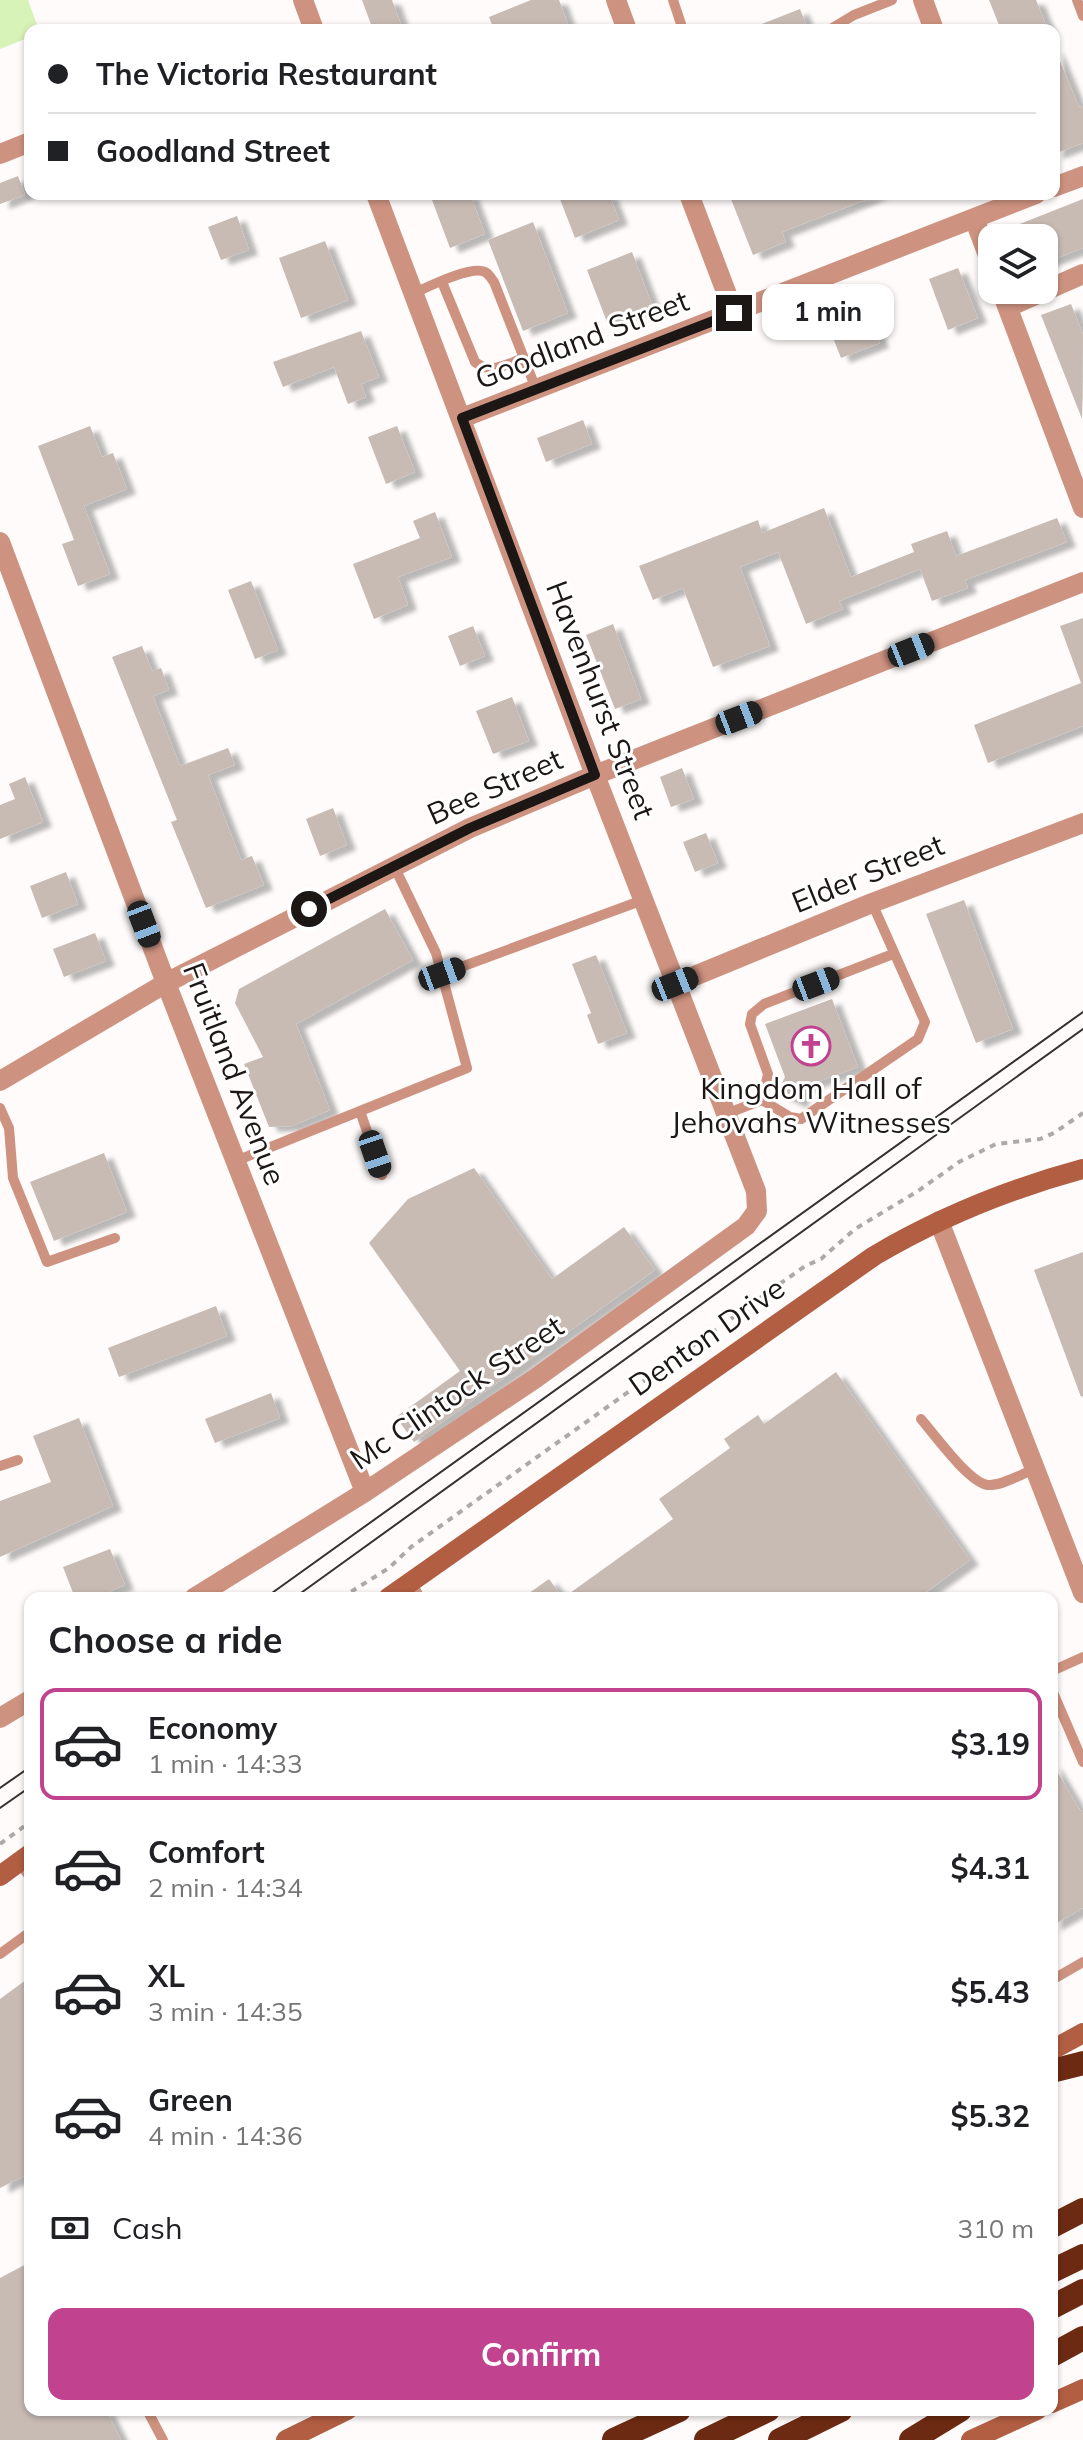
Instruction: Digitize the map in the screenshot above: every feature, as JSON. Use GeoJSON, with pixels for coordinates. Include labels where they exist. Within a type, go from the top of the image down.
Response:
{"type":"FeatureCollection","features":[{"type":"Feature","properties":{"kind":"highway"},"geometry":{"type":"LineString","coordinates":[[1058,2069],[1083,2063]]}},
{"type":"Feature","properties":{"kind":"highway"},"geometry":{"type":"LineString","coordinates":[[1058,2223],[1083,2210]]}},
{"type":"Feature","properties":{"kind":"highway"},"geometry":{"type":"LineString","coordinates":[[1058,2268],[1083,2256]]}},
{"type":"Feature","properties":{"kind":"highway"},"geometry":{"type":"LineString","coordinates":[[1058,2304],[1083,2291]]}},
{"type":"Feature","properties":{"kind":"highway"},"geometry":{"type":"LineString","coordinates":[[1058,2352],[1083,2338]]}},
{"type":"Feature","properties":{"kind":"highway"},"geometry":{"type":"LineString","coordinates":[[614,2440],[666,2416]]}},
{"type":"Feature","properties":{"kind":"highway"},"geometry":{"type":"LineString","coordinates":[[706,2440],[756,2416]]}},
{"type":"Feature","properties":{"kind":"highway"},"geometry":{"type":"LineString","coordinates":[[780,2440],[829,2416]]}},
{"type":"Feature","properties":{"kind":"highway"},"geometry":{"type":"LineString","coordinates":[[911,2440],[950,2416]]}},
{"type":"Feature","properties":{"kind":"street"},"geometry":{"type":"LineString","coordinates":[[303,0],[312,24]]}},
{"type":"Feature","properties":{"kind":"street"},"geometry":{"type":"LineString","coordinates":[[616,0],[625,24]]}},
{"type":"Feature","properties":{"kind":"street"},"geometry":{"type":"LineString","coordinates":[[923,0],[932,24]]}},
{"type":"Feature","properties":{"kind":"street"},"geometry":{"type":"LineString","coordinates":[[0,154],[24,144]]}},
{"type":"Feature","properties":{"kind":"street"},"geometry":{"type":"LineString","coordinates":[[1060,185],[1083,176]]}},
{"type":"Feature","properties":{"kind":"street","name":"Havenhurst Street"},"geometry":{"type":"LineString","coordinates":[[378,200],[756,1191],[757,1211],[746,1226]]}},
{"type":"Feature","properties":{"kind":"street"},"geometry":{"type":"LineString","coordinates":[[691,200],[734,313]]}},
{"type":"Feature","properties":{"kind":"street","name":"Goodland Street"},"geometry":{"type":"LineString","coordinates":[[462,418],[974,218],[1000,201]]}},
{"type":"Feature","properties":{"kind":"street"},"geometry":{"type":"LineString","coordinates":[[974,218],[978,229]]}},
{"type":"Feature","properties":{"kind":"street"},"geometry":{"type":"LineString","coordinates":[[1058,282],[1083,274]]}},
{"type":"Feature","properties":{"kind":"street"},"geometry":{"type":"LineString","coordinates":[[1006,304],[1082,504]]}},
{"type":"Feature","properties":{"kind":"street","name":"Fruitland Avenue"},"geometry":{"type":"LineString","coordinates":[[0,542],[166,983],[365,1492]]}},
{"type":"Feature","properties":{"kind":"street","name":"Bee Street"},"geometry":{"type":"LineString","coordinates":[[0,1081],[166,983],[470,828],[595,775],[1083,582]]}},
{"type":"Feature","properties":{"kind":"street","name":"Elder Street"},"geometry":{"type":"LineString","coordinates":[[675,984],[872,903],[1083,823]]}},
{"type":"Feature","properties":{"kind":"street","name":"Denton Drive"},"geometry":{"type":"LineString","coordinates":[[415,1590],[874,1256],[939,1221],[1023,1186],[1083,1169]]}},
{"type":"Feature","properties":{"kind":"street"},"geometry":{"type":"LineString","coordinates":[[939,1221],[1083,1593]]}},
{"type":"Feature","properties":{"kind":"street","name":"Mc Clintock Street"},"geometry":{"type":"LineString","coordinates":[[204,1592],[365,1492],[536,1378],[746,1226]]}},
{"type":"Feature","properties":{"kind":"street"},"geometry":{"type":"LineString","coordinates":[[0,1718],[24,1704]]}},
{"type":"Feature","properties":{"kind":"street"},"geometry":{"type":"LineString","coordinates":[[0,1876],[24,1865]]}},
{"type":"Feature","properties":{"kind":"street"},"geometry":{"type":"LineString","coordinates":[[1058,2047],[1083,2033]]}},
{"type":"Feature","properties":{"kind":"street"},"geometry":{"type":"LineString","coordinates":[[1058,2400],[1083,2389]]}},
{"type":"Feature","properties":{"kind":"street"},"geometry":{"type":"LineString","coordinates":[[286,2440],[335,2416]]}},
{"type":"Feature","properties":{"kind":"street"},"geometry":{"type":"LineString","coordinates":[[971,2440],[1024,2416]]}},
{"type":"Feature","properties":{"kind":"lane"},"geometry":{"type":"LineString","coordinates":[[673,0],[681,24]]}},
{"type":"Feature","properties":{"kind":"lane"},"geometry":{"type":"LineString","coordinates":[[839,24],[892,0]]}},
{"type":"Feature","properties":{"kind":"lane"},"geometry":{"type":"LineString","coordinates":[[1077,0],[1083,16]]}},
{"type":"Feature","properties":{"kind":"lane"},"geometry":{"type":"LineString","coordinates":[[414,293],[468,272],[479,270],[487,273],[494,282],[536,389]]}},
{"type":"Feature","properties":{"kind":"lane"},"geometry":{"type":"LineString","coordinates":[[442,282],[475,362],[483,368],[493,369],[524,358]]}},
{"type":"Feature","properties":{"kind":"lane"},"geometry":{"type":"LineString","coordinates":[[236,1161],[467,1068],[436,953],[394,866]]}},
{"type":"Feature","properties":{"kind":"lane"},"geometry":{"type":"LineString","coordinates":[[442,974],[643,900]]}},
{"type":"Feature","properties":{"kind":"lane"},"geometry":{"type":"LineString","coordinates":[[762,1100],[790,1117],[801,1119],[918,1039],[925,1022],[872,903]]}},
{"type":"Feature","properties":{"kind":"lane"},"geometry":{"type":"LineString","coordinates":[[762,1100],[768,1074],[750,1024],[752,1014],[764,1004],[893,954]]}},
{"type":"Feature","properties":{"kind":"lane"},"geometry":{"type":"LineString","coordinates":[[726,1114],[762,1100]]}},
{"type":"Feature","properties":{"kind":"lane"},"geometry":{"type":"LineString","coordinates":[[0,1108],[9,1128],[13,1178],[47,1262],[115,1238]]}},
{"type":"Feature","properties":{"kind":"lane"},"geometry":{"type":"LineString","coordinates":[[360,1111],[382,1175]]}},
{"type":"Feature","properties":{"kind":"lane"},"geometry":{"type":"LineString","coordinates":[[921,1419],[976,1481],[986,1485],[998,1483],[1035,1469]]}},
{"type":"Feature","properties":{"kind":"lane"},"geometry":{"type":"LineString","coordinates":[[0,1466],[18,1460]]}},
{"type":"Feature","properties":{"kind":"lane"},"geometry":{"type":"LineString","coordinates":[[1058,1668],[1083,1657]]}},
{"type":"Feature","properties":{"kind":"lane"},"geometry":{"type":"LineString","coordinates":[[1058,1704],[1083,1762]]}},
{"type":"Feature","properties":{"kind":"lane"},"geometry":{"type":"LineString","coordinates":[[0,1954],[24,1936]]}},
{"type":"Feature","properties":{"kind":"lane"},"geometry":{"type":"LineString","coordinates":[[1058,1977],[1083,1962]]}},
{"type":"Feature","properties":{"kind":"lane"},"geometry":{"type":"LineString","coordinates":[[150,2416],[163,2440]]}},
{"type":"Feature","properties":{"kind":"path"},"geometry":{"type":"LineString","coordinates":[[351,1592],[389,1568],[411,1547],[805,1266],[829,1254],[873,1216],[918,1191],[976,1152],[996,1144],[1040,1139],[1083,1113]]}},
{"type":"Feature","properties":{"kind":"path"},"geometry":{"type":"LineString","coordinates":[[0,1844],[24,1826]]}},
{"type":"Feature","properties":{"kind":"green space"},"geometry":{"type":"Polygon","coordinates":[[[0,0],[28,0],[37,24],[24,24],[24,39],[0,49],[0,0]]]}},
{"type":"Feature","properties":{"kind":"building"},"geometry":{"type":"Polygon","coordinates":[[[362,0],[392,0],[401,24],[371,24],[362,0]]]}},
{"type":"Feature","properties":{"kind":"building"},"geometry":{"type":"Polygon","coordinates":[[[531,0],[559,0],[568,24],[492,24],[489,17],[531,0]]]}},
{"type":"Feature","properties":{"kind":"building"},"geometry":{"type":"Polygon","coordinates":[[[989,0],[1036,0],[1046,24],[999,24],[989,0]]]}},
{"type":"Feature","properties":{"kind":"building"},"geometry":{"type":"Polygon","coordinates":[[[800,9],[806,24],[762,24],[800,9]]]}},
{"type":"Feature","properties":{"kind":"building"},"geometry":{"type":"Polygon","coordinates":[[[1060,61],[1079,107],[1083,106],[1083,143],[1060,152],[1060,61]]]}},
{"type":"Feature","properties":{"kind":"building"},"geometry":{"type":"Polygon","coordinates":[[[18,176],[24,195],[0,204],[0,183],[18,176]]]}},
{"type":"Feature","properties":{"kind":"building"},"geometry":{"type":"Polygon","coordinates":[[[1083,199],[1083,248],[1058,258],[1058,224],[1019,224],[1083,199]]]}},
{"type":"Feature","properties":{"kind":"building"},"geometry":{"type":"Polygon","coordinates":[[[432,200],[472,200],[485,234],[450,248],[432,200]]]}},
{"type":"Feature","properties":{"kind":"building"},"geometry":{"type":"Polygon","coordinates":[[[560,200],[611,200],[619,220],[575,238],[560,200]]]}},
{"type":"Feature","properties":{"kind":"building"},"geometry":{"type":"Polygon","coordinates":[[[731,200],[865,200],[782,232],[786,242],[753,255],[731,200]]]}},
{"type":"Feature","properties":{"kind":"building"},"geometry":{"type":"Polygon","coordinates":[[[237,216],[249,250],[221,260],[208,227],[237,216]]]}},
{"type":"Feature","properties":{"kind":"building"},"geometry":{"type":"Polygon","coordinates":[[[533,222],[568,313],[523,331],[488,240],[533,222]]]}},
{"type":"Feature","properties":{"kind":"building"},"geometry":{"type":"Polygon","coordinates":[[[325,241],[348,300],[301,318],[279,258],[325,241]]]}},
{"type":"Feature","properties":{"kind":"building"},"geometry":{"type":"Polygon","coordinates":[[[632,252],[652,305],[607,322],[587,270],[632,252]]]}},
{"type":"Feature","properties":{"kind":"building"},"geometry":{"type":"Polygon","coordinates":[[[958,268],[978,318],[948,330],[929,279],[958,268]]]}},
{"type":"Feature","properties":{"kind":"building"},"geometry":{"type":"Polygon","coordinates":[[[1071,304],[1083,335],[1082,419],[1041,315],[1071,304]]]}},
{"type":"Feature","properties":{"kind":"building"},"geometry":{"type":"Polygon","coordinates":[[[846,312],[849,320],[869,312],[880,343],[841,358],[826,320],[846,312]]]}},
{"type":"Feature","properties":{"kind":"building"},"geometry":{"type":"Polygon","coordinates":[[[361,331],[379,377],[361,384],[366,397],[348,404],[334,367],[283,387],[273,362],[361,331]]]}},
{"type":"Feature","properties":{"kind":"building"},"geometry":{"type":"Polygon","coordinates":[[[583,420],[592,444],[546,462],[537,438],[583,420]]]}},
{"type":"Feature","properties":{"kind":"building"},"geometry":{"type":"Polygon","coordinates":[[[90,426],[102,457],[113,453],[127,489],[84,506],[110,574],[78,586],[62,544],[74,540],[38,446],[90,426]]]}},
{"type":"Feature","properties":{"kind":"building"},"geometry":{"type":"Polygon","coordinates":[[[397,426],[415,472],[386,484],[368,437],[397,426]]]}},
{"type":"Feature","properties":{"kind":"building"},"geometry":{"type":"Polygon","coordinates":[[[824,508],[851,577],[914,552],[911,544],[947,531],[956,556],[1057,518],[1067,542],[965,580],[968,588],[932,601],[920,569],[839,601],[843,609],[806,624],[778,552],[740,567],[770,646],[713,667],[683,588],[653,600],[639,566],[758,520],[762,533],[824,508]]]}},
{"type":"Feature","properties":{"kind":"building"},"geometry":{"type":"Polygon","coordinates":[[[435,512],[452,557],[398,577],[408,605],[374,619],[353,564],[420,538],[413,521],[435,512]]]}},
{"type":"Feature","properties":{"kind":"building"},"geometry":{"type":"Polygon","coordinates":[[[251,581],[278,650],[255,659],[228,590],[251,581]]]}},
{"type":"Feature","properties":{"kind":"building"},"geometry":{"type":"Polygon","coordinates":[[[1083,618],[1083,726],[988,763],[974,725],[1081,683],[1060,626],[1083,618]]]}},
{"type":"Feature","properties":{"kind":"building"},"geometry":{"type":"Polygon","coordinates":[[[613,624],[641,699],[615,709],[586,635],[613,624]]]}},
{"type":"Feature","properties":{"kind":"building"},"geometry":{"type":"Polygon","coordinates":[[[473,626],[485,656],[460,666],[448,636],[473,626]]]}},
{"type":"Feature","properties":{"kind":"building"},"geometry":{"type":"Polygon","coordinates":[[[142,646],[152,671],[161,668],[169,690],[153,696],[180,766],[228,748],[235,765],[208,775],[241,860],[252,856],[264,885],[206,908],[171,822],[177,820],[112,657],[142,646]]]}},
{"type":"Feature","properties":{"kind":"building"},"geometry":{"type":"Polygon","coordinates":[[[512,697],[529,741],[493,754],[476,711],[512,697]]]}},
{"type":"Feature","properties":{"kind":"building"},"geometry":{"type":"Polygon","coordinates":[[[682,768],[694,799],[671,807],[660,777],[682,768]]]}},
{"type":"Feature","properties":{"kind":"building"},"geometry":{"type":"Polygon","coordinates":[[[25,777],[43,822],[0,839],[0,805],[15,799],[9,784],[25,777]]]}},
{"type":"Feature","properties":{"kind":"building"},"geometry":{"type":"Polygon","coordinates":[[[333,808],[347,845],[320,856],[306,819],[333,808]]]}},
{"type":"Feature","properties":{"kind":"building"},"geometry":{"type":"Polygon","coordinates":[[[706,833],[718,863],[695,872],[683,842],[706,833]]]}},
{"type":"Feature","properties":{"kind":"building"},"geometry":{"type":"Polygon","coordinates":[[[66,872],[78,904],[42,918],[30,886],[66,872]]]}},
{"type":"Feature","properties":{"kind":"building"},"geometry":{"type":"Polygon","coordinates":[[[964,900],[1013,1029],[976,1043],[926,914],[964,900]]]}},
{"type":"Feature","properties":{"kind":"building"},"geometry":{"type":"Polygon","coordinates":[[[385,909],[413,960],[296,1024],[330,1110],[292,1126],[269,1127],[244,1064],[263,1057],[235,1003],[239,989],[385,909]]]}},
{"type":"Feature","properties":{"kind":"building"},"geometry":{"type":"Polygon","coordinates":[[[95,933],[106,961],[64,977],[53,949],[95,933]]]}},
{"type":"Feature","properties":{"kind":"building"},"geometry":{"type":"Polygon","coordinates":[[[596,955],[627,1033],[598,1044],[587,1015],[591,1013],[572,964],[596,955]]]}},
{"type":"Feature","properties":{"kind":"building","name":"Kingdom Hall of Jehovahs Witnesses"},"geometry":{"type":"Polygon","coordinates":[[[832,999],[858,1067],[806,1086],[798,1103],[777,1093],[785,1077],[765,1024],[832,999]]]}},
{"type":"Feature","properties":{"kind":"building"},"geometry":{"type":"Polygon","coordinates":[[[104,1153],[127,1212],[54,1241],[30,1182],[104,1153]]]}},
{"type":"Feature","properties":{"kind":"building"},"geometry":{"type":"Polygon","coordinates":[[[474,1168],[552,1279],[624,1227],[655,1270],[414,1442],[396,1417],[460,1371],[369,1243],[408,1199],[474,1168]]]}},
{"type":"Feature","properties":{"kind":"building"},"geometry":{"type":"Polygon","coordinates":[[[1083,1252],[1083,1396],[1081,1397],[1034,1270],[1083,1252]]]}},
{"type":"Feature","properties":{"kind":"building"},"geometry":{"type":"Polygon","coordinates":[[[216,1306],[227,1336],[119,1377],[108,1348],[216,1306]]]}},
{"type":"Feature","properties":{"kind":"building"},"geometry":{"type":"Polygon","coordinates":[[[836,1372],[970,1560],[926,1592],[571,1592],[673,1519],[659,1499],[730,1448],[724,1439],[758,1415],[764,1424],[836,1372]]]}},
{"type":"Feature","properties":{"kind":"building"},"geometry":{"type":"Polygon","coordinates":[[[271,1393],[280,1418],[215,1443],[205,1419],[271,1393]]]}},
{"type":"Feature","properties":{"kind":"building"},"geometry":{"type":"Polygon","coordinates":[[[79,1418],[113,1506],[0,1557],[0,1501],[51,1482],[33,1436],[79,1418]]]}},
{"type":"Feature","properties":{"kind":"building"},"geometry":{"type":"Polygon","coordinates":[[[110,1549],[125,1585],[108,1592],[73,1592],[63,1567],[110,1549]]]}},
{"type":"Feature","properties":{"kind":"building"},"geometry":{"type":"Polygon","coordinates":[[[549,1579],[559,1592],[531,1592],[549,1579]]]}},
{"type":"Feature","properties":{"kind":"building"},"geometry":{"type":"Polygon","coordinates":[[[1058,1773],[1083,1815],[1083,1908],[1058,1923],[1058,1773]]]}},
{"type":"Feature","properties":{"kind":"building"},"geometry":{"type":"Polygon","coordinates":[[[24,1981],[24,2176],[0,2188],[0,1999],[24,1981]]]}},
{"type":"Feature","properties":{"kind":"building"},"geometry":{"type":"Polygon","coordinates":[[[24,2265],[24,2416],[109,2416],[121,2440],[0,2440],[0,2278],[24,2265]]]}},
{"type":"Feature","properties":{"kind":"tram line"},"geometry":{"type":"LineString","coordinates":[[273,1592],[1083,1012]]}},
{"type":"Feature","properties":{"kind":"tram line"},"geometry":{"type":"LineString","coordinates":[[302,1592],[1083,1029]]}},
{"type":"Feature","properties":{"kind":"tram line"},"geometry":{"type":"LineString","coordinates":[[0,1788],[24,1771]]}},
{"type":"Feature","properties":{"kind":"tram line"},"geometry":{"type":"LineString","coordinates":[[0,1808],[24,1791]]}},
{"type":"Feature","properties":{"kind":"place","name":"Kingdom Hall of Jehovahs Witnesses"},"geometry":{"type":"Point","coordinates":[811,1046]}},
{"type":"Feature","properties":{"kind":"route"},"geometry":{"type":"LineString","coordinates":[[309,909],[470,828],[595,775],[462,418],[734,313]]}}]}
